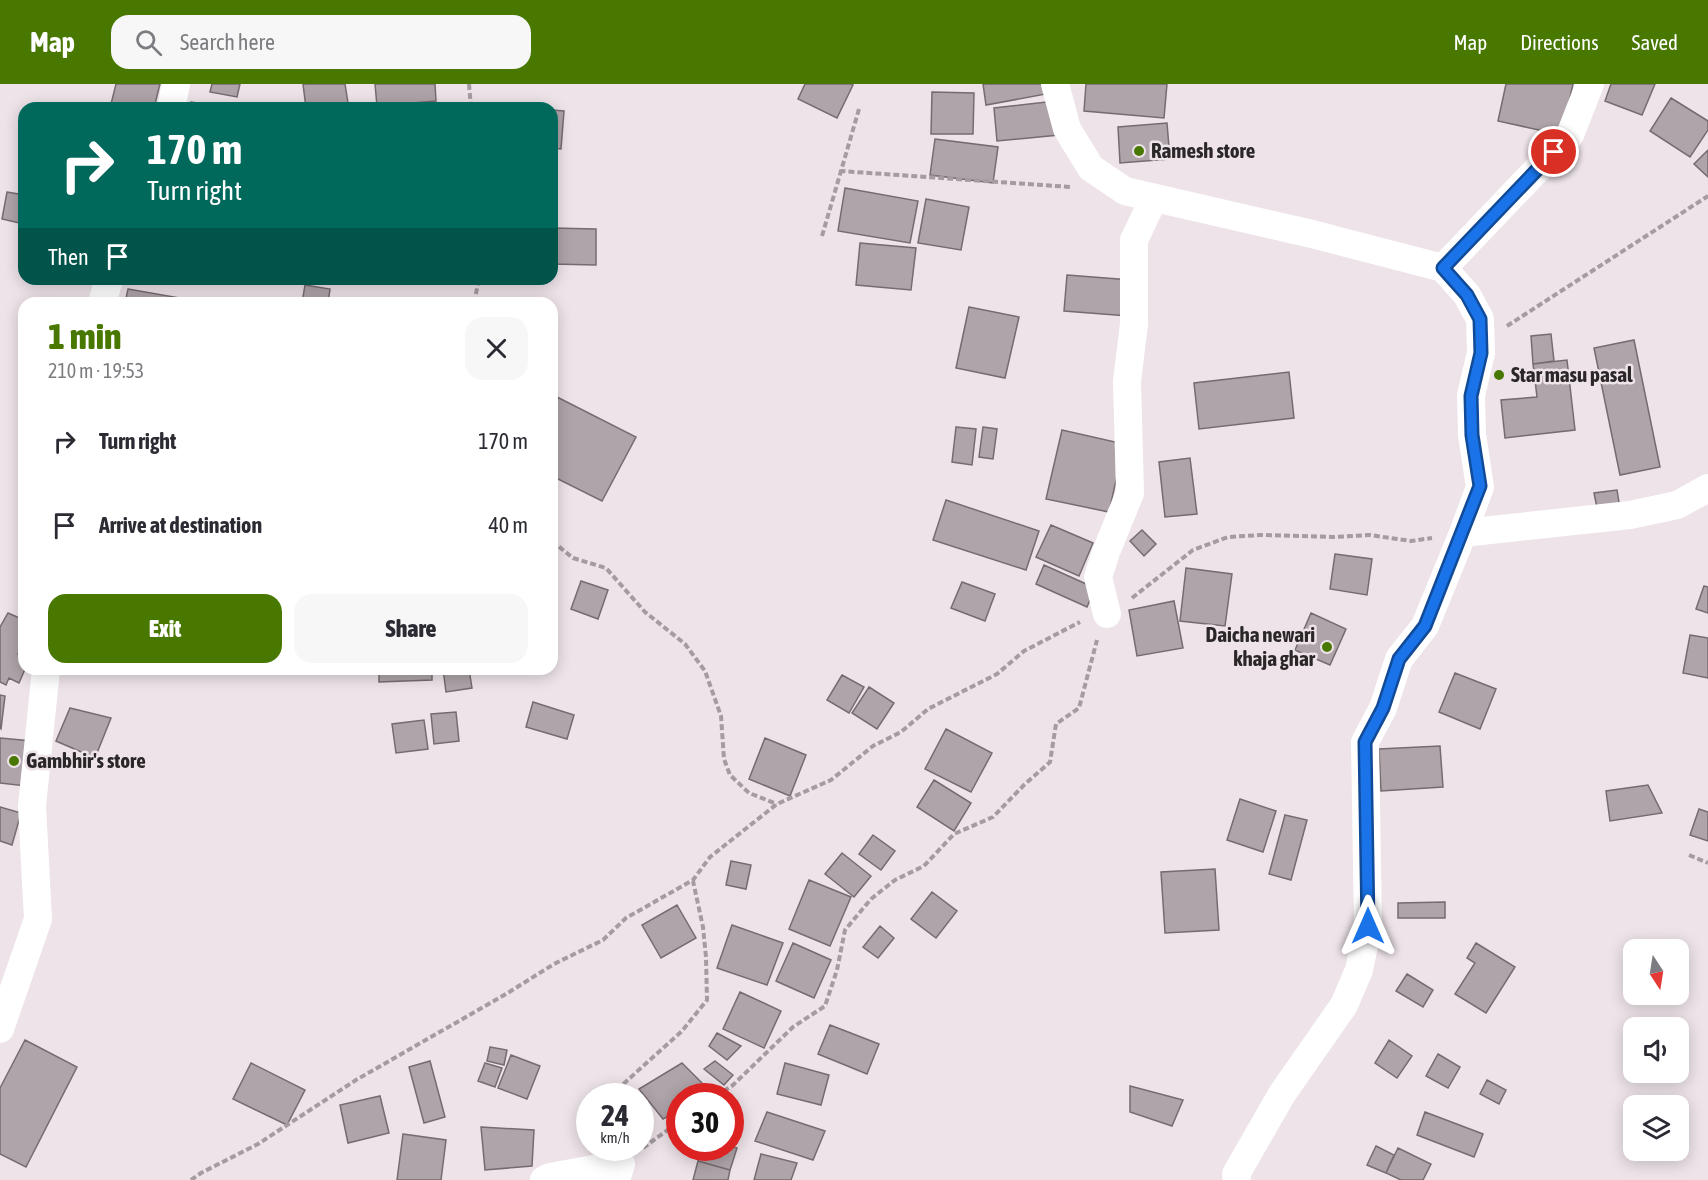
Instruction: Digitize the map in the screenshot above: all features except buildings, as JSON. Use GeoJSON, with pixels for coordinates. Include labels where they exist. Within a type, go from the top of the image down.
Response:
{"type":"FeatureCollection","features":[{"type":"Feature","properties":{"kind":"street"},"geometry":{"type":"LineString","coordinates":[[172,102],[176,84]]}},
{"type":"Feature","properties":{"kind":"street"},"geometry":{"type":"LineString","coordinates":[[1055,84],[1067,129],[1091,168],[1125,191],[1312,234],[1443,268],[1467,295],[1480,319],[1481,353],[1471,396],[1472,435],[1480,486],[1425,626],[1399,659],[1383,708],[1365,742],[1368,926],[1359,970],[1344,1005],[1282,1094],[1236,1174],[1237,1180]]}},
{"type":"Feature","properties":{"kind":"street"},"geometry":{"type":"LineString","coordinates":[[1443,268],[1570,135],[1590,84]]}},
{"type":"Feature","properties":{"kind":"street"},"geometry":{"type":"LineString","coordinates":[[1107,614],[1098,577],[1130,493],[1127,381],[1134,324],[1134,240],[1154,198]]}},
{"type":"Feature","properties":{"kind":"street"},"geometry":{"type":"LineString","coordinates":[[1463,533],[1629,515],[1677,505],[1708,488]]}},
{"type":"Feature","properties":{"kind":"street"},"geometry":{"type":"LineString","coordinates":[[0,1029],[38,919],[32,807],[45,675]]}},
{"type":"Feature","properties":{"kind":"street"},"geometry":{"type":"LineString","coordinates":[[544,1180],[550,1177],[618,1172]]}},
{"type":"Feature","properties":{"kind":"path"},"geometry":{"type":"LineString","coordinates":[[469,84],[470,102]]}},
{"type":"Feature","properties":{"kind":"path"},"geometry":{"type":"LineString","coordinates":[[822,236],[859,109]]}},
{"type":"Feature","properties":{"kind":"path"},"geometry":{"type":"LineString","coordinates":[[841,171],[1078,188]]}},
{"type":"Feature","properties":{"kind":"path"},"geometry":{"type":"LineString","coordinates":[[1480,344],[1708,196]]}},
{"type":"Feature","properties":{"kind":"path"},"geometry":{"type":"LineString","coordinates":[[191,1180],[258,1144],[356,1080],[554,964],[603,940],[626,918],[693,880],[710,857],[777,804],[831,780],[873,746],[901,732],[927,709],[997,674],[1024,651],[1085,618],[1107,614],[1135,597],[1193,550],[1228,537],[1370,535],[1412,541],[1463,533]]}},
{"type":"Feature","properties":{"kind":"path"},"geometry":{"type":"LineString","coordinates":[[558,546],[573,558],[606,568],[645,612],[685,644],[705,671],[721,716],[724,759],[730,774],[749,794],[777,804]]}},
{"type":"Feature","properties":{"kind":"path"},"geometry":{"type":"LineString","coordinates":[[736,1083],[792,1027],[825,1006],[837,970],[845,930],[871,899],[896,880],[924,866],[954,834],[993,817],[1023,785],[1050,762],[1056,724],[1079,708],[1096,642],[1107,614]]}},
{"type":"Feature","properties":{"kind":"path"},"geometry":{"type":"LineString","coordinates":[[1689,855],[1708,863]]}},
{"type":"Feature","properties":{"kind":"path"},"geometry":{"type":"LineString","coordinates":[[624,1083],[682,1031],[707,1000],[703,927],[693,880]]}},
{"type":"Feature","properties":{"kind":"path"},"geometry":{"type":"LineString","coordinates":[[618,1172],[666,1133]]}},
{"type":"Feature","properties":{"kind":"place","name":"Ramesh store"},"geometry":{"type":"Point","coordinates":[1139,151]}},
{"type":"Feature","properties":{"kind":"place","name":"Star masu pasal"},"geometry":{"type":"Point","coordinates":[1499,375]}},
{"type":"Feature","properties":{"kind":"place","name":"Daicha newari khaja ghar"},"geometry":{"type":"Point","coordinates":[1327,647]}},
{"type":"Feature","properties":{"kind":"place","name":"Gambhir's store"},"geometry":{"type":"Point","coordinates":[14,761]}},
{"type":"Feature","properties":{"kind":"route"},"geometry":{"type":"LineString","coordinates":[[1368,926],[1365,742],[1383,708],[1399,659],[1425,626],[1480,486],[1472,435],[1471,396],[1481,353],[1480,319],[1467,295],[1443,268],[1554,152]]}}]}
